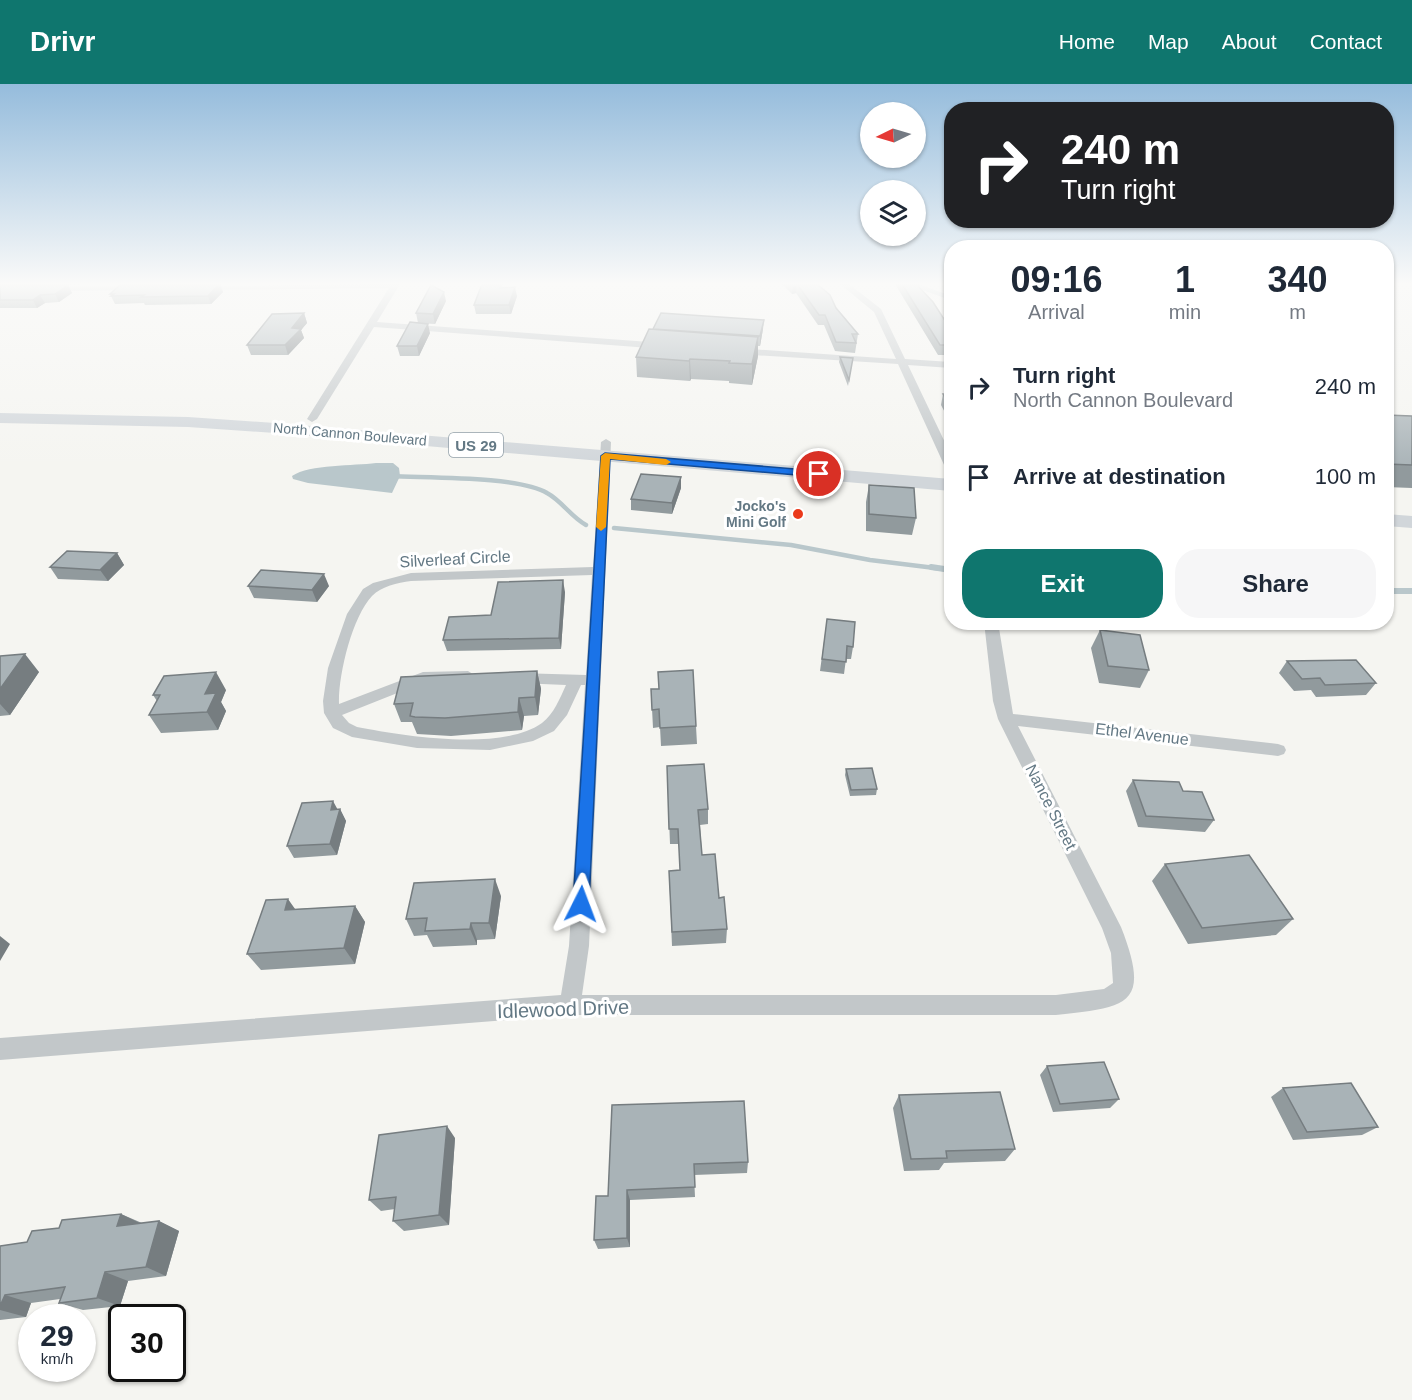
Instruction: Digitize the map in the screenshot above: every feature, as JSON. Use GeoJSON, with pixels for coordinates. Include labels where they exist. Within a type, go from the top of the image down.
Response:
{"type":"FeatureCollection","features":[{"type":"Feature","properties":{"kind":"main road","name":"North Cannon Boulevard"},"geometry":{"type":"LineString","coordinates":[[0,408],[160,410],[312,418],[944,484]]}},
{"type":"Feature","properties":{"kind":"main road","name":"North Cannon Boulevard"},"geometry":{"type":"LineString","coordinates":[[0,418],[220,424],[944,468]]}},
{"type":"Feature","properties":{"kind":"main road"},"geometry":{"type":"LineString","coordinates":[[1394,504],[1412,505]]}},
{"type":"Feature","properties":{"kind":"main road"},"geometry":{"type":"LineString","coordinates":[[1394,521],[1412,522]]}},
{"type":"Feature","properties":{"kind":"street"},"geometry":{"type":"LineString","coordinates":[[312,418],[358,345]]}},
{"type":"Feature","properties":{"kind":"street"},"geometry":{"type":"LineString","coordinates":[[663,345],[671,346]]}},
{"type":"Feature","properties":{"kind":"street"},"geometry":{"type":"LineString","coordinates":[[895,345],[944,453]]}},
{"type":"Feature","properties":{"kind":"street"},"geometry":{"type":"LineString","coordinates":[[729,351],[944,365]]}},
{"type":"Feature","properties":{"kind":"street"},"geometry":{"type":"LineString","coordinates":[[570,1005],[579,946],[584,680],[598,571],[606,449]]}},
{"type":"Feature","properties":{"kind":"street","name":"Silverleaf Circle"},"geometry":{"type":"LineString","coordinates":[[332,713],[331,691],[340,649],[355,612],[366,594],[378,585],[395,579],[598,571]]}},
{"type":"Feature","properties":{"kind":"street","name":"Nance Street"},"geometry":{"type":"LineString","coordinates":[[992,630],[1000,701],[1006,719],[1111,927],[1121,953],[1124,987]]}},
{"type":"Feature","properties":{"kind":"street"},"geometry":{"type":"LineString","coordinates":[[441,675],[584,680],[557,718],[547,728],[527,738],[471,745],[412,743],[352,731],[341,726],[332,713],[423,677],[441,675]]}},
{"type":"Feature","properties":{"kind":"street","name":"Ethel Avenue"},"geometry":{"type":"LineString","coordinates":[[1006,719],[1278,750]]}},
{"type":"Feature","properties":{"kind":"street","name":"Idlewood Drive"},"geometry":{"type":"LineString","coordinates":[[0,1049],[570,1005],[1056,1005],[1108,999],[1124,987]]}},
{"type":"Feature","properties":{"kind":"shaded area"},"geometry":{"type":"Polygon","coordinates":[[[393,463],[399,468],[400,476],[392,493],[308,483],[293,479],[292,476],[321,467],[393,463]]]}},
{"type":"Feature","properties":{"kind":"building"},"geometry":{"type":"Polygon","coordinates":[[[641,345],[756,345],[752,364],[636,357],[641,345]]]}},
{"type":"Feature","properties":{"kind":"building"},"geometry":{"type":"Polygon","coordinates":[[[840,357],[853,358],[849,380],[840,357]]]}},
{"type":"Feature","properties":{"kind":"building"},"geometry":{"type":"Polygon","coordinates":[[[1394,415],[1412,416],[1412,465],[1394,464],[1394,415]]]}},
{"type":"Feature","properties":{"kind":"building"},"geometry":{"type":"Polygon","coordinates":[[[641,474],[681,477],[672,503],[631,499],[641,474]]]}},
{"type":"Feature","properties":{"kind":"building"},"geometry":{"type":"Polygon","coordinates":[[[869,485],[914,488],[916,518],[869,514],[869,485]]]}},
{"type":"Feature","properties":{"kind":"building"},"geometry":{"type":"Polygon","coordinates":[[[67,551],[117,553],[100,570],[50,567],[67,551]]]}},
{"type":"Feature","properties":{"kind":"building"},"geometry":{"type":"Polygon","coordinates":[[[261,570],[324,574],[312,590],[248,586],[261,570]]]}},
{"type":"Feature","properties":{"kind":"building"},"geometry":{"type":"Polygon","coordinates":[[[563,580],[559,638],[443,640],[449,617],[491,615],[498,582],[563,580]]]}},
{"type":"Feature","properties":{"kind":"building"},"geometry":{"type":"Polygon","coordinates":[[[827,619],[855,622],[853,647],[847,646],[846,662],[822,659],[827,619]]]}},
{"type":"Feature","properties":{"kind":"building"},"geometry":{"type":"Polygon","coordinates":[[[1100,630],[1140,635],[1149,670],[1108,666],[1100,630]]]}},
{"type":"Feature","properties":{"kind":"building"},"geometry":{"type":"Polygon","coordinates":[[[25,654],[0,689],[0,656],[25,654]]]}},
{"type":"Feature","properties":{"kind":"building"},"geometry":{"type":"Polygon","coordinates":[[[1356,660],[1376,683],[1325,685],[1320,678],[1302,679],[1287,661],[1356,660]]]}},
{"type":"Feature","properties":{"kind":"building"},"geometry":{"type":"Polygon","coordinates":[[[693,670],[696,726],[660,728],[659,709],[652,710],[651,689],[659,689],[658,672],[693,670]]]}},
{"type":"Feature","properties":{"kind":"building"},"geometry":{"type":"Polygon","coordinates":[[[537,671],[535,697],[519,698],[518,712],[445,718],[415,717],[410,716],[413,703],[394,704],[401,677],[537,671]]]}},
{"type":"Feature","properties":{"kind":"building"},"geometry":{"type":"Polygon","coordinates":[[[216,672],[205,694],[216,693],[207,712],[149,715],[160,695],[153,695],[164,676],[216,672]]]}},
{"type":"Feature","properties":{"kind":"building"},"geometry":{"type":"Polygon","coordinates":[[[704,764],[708,809],[698,810],[702,855],[715,854],[719,898],[724,897],[727,929],[672,932],[669,871],[680,870],[678,829],[669,829],[667,766],[704,764]]]}},
{"type":"Feature","properties":{"kind":"building"},"geometry":{"type":"Polygon","coordinates":[[[872,768],[877,789],[851,790],[846,769],[872,768]]]}},
{"type":"Feature","properties":{"kind":"building"},"geometry":{"type":"Polygon","coordinates":[[[1133,780],[1179,782],[1183,791],[1202,792],[1214,820],[1146,816],[1133,780]]]}},
{"type":"Feature","properties":{"kind":"building"},"geometry":{"type":"Polygon","coordinates":[[[333,801],[331,810],[340,809],[330,844],[287,846],[302,803],[333,801]]]}},
{"type":"Feature","properties":{"kind":"building"},"geometry":{"type":"Polygon","coordinates":[[[1249,855],[1293,919],[1202,928],[1165,864],[1249,855]]]}},
{"type":"Feature","properties":{"kind":"building"},"geometry":{"type":"Polygon","coordinates":[[[495,879],[489,923],[471,923],[470,929],[425,931],[427,918],[406,919],[414,883],[495,879]]]}},
{"type":"Feature","properties":{"kind":"building"},"geometry":{"type":"Polygon","coordinates":[[[288,899],[285,910],[355,906],[344,948],[247,954],[266,900],[288,899]]]}},
{"type":"Feature","properties":{"kind":"building"},"geometry":{"type":"Polygon","coordinates":[[[1104,1062],[1119,1099],[1060,1104],[1047,1066],[1104,1062]]]}},
{"type":"Feature","properties":{"kind":"building"},"geometry":{"type":"Polygon","coordinates":[[[1351,1083],[1378,1127],[1307,1132],[1283,1088],[1351,1083]]]}},
{"type":"Feature","properties":{"kind":"building"},"geometry":{"type":"Polygon","coordinates":[[[1000,1092],[1015,1149],[946,1151],[947,1158],[911,1159],[899,1095],[1000,1092]]]}},
{"type":"Feature","properties":{"kind":"building"},"geometry":{"type":"Polygon","coordinates":[[[744,1101],[748,1162],[694,1164],[695,1187],[627,1190],[627,1238],[594,1240],[596,1196],[608,1196],[612,1105],[744,1101]]]}},
{"type":"Feature","properties":{"kind":"building"},"geometry":{"type":"Polygon","coordinates":[[[447,1126],[439,1215],[393,1221],[396,1197],[369,1200],[379,1135],[447,1126]]]}},
{"type":"Feature","properties":{"kind":"building"},"geometry":{"type":"Polygon","coordinates":[[[121,1214],[117,1226],[159,1221],[146,1267],[105,1272],[97,1298],[59,1303],[65,1287],[5,1295],[0,1306],[0,1246],[27,1242],[32,1231],[59,1228],[62,1220],[121,1214]]]}},
{"type":"Feature","properties":{"kind":"waterway"},"geometry":{"type":"LineString","coordinates":[[391,476],[495,481],[533,487],[552,496],[586,525]]}},
{"type":"Feature","properties":{"kind":"waterway"},"geometry":{"type":"LineString","coordinates":[[614,528],[791,545],[870,560],[943,569]]}},
{"type":"Feature","properties":{"kind":"waterway"},"geometry":{"type":"LineString","coordinates":[[931,567],[944,569]]}},
{"type":"Feature","properties":{"kind":"waterway"},"geometry":{"type":"LineString","coordinates":[[1394,591],[1412,591]]}},
{"type":"Feature","properties":{"kind":"slow traffic"},"geometry":{"type":"LineString","coordinates":[[601,527],[605,456],[666,462]]}},
{"type":"Feature","properties":{"kind":"place","name":"Jocko's Mini Golf"},"geometry":{"type":"Point","coordinates":[798,514]}},
{"type":"Feature","properties":{"kind":"route"},"geometry":{"type":"LineString","coordinates":[[581,904],[605,456],[819,474]]}}]}
